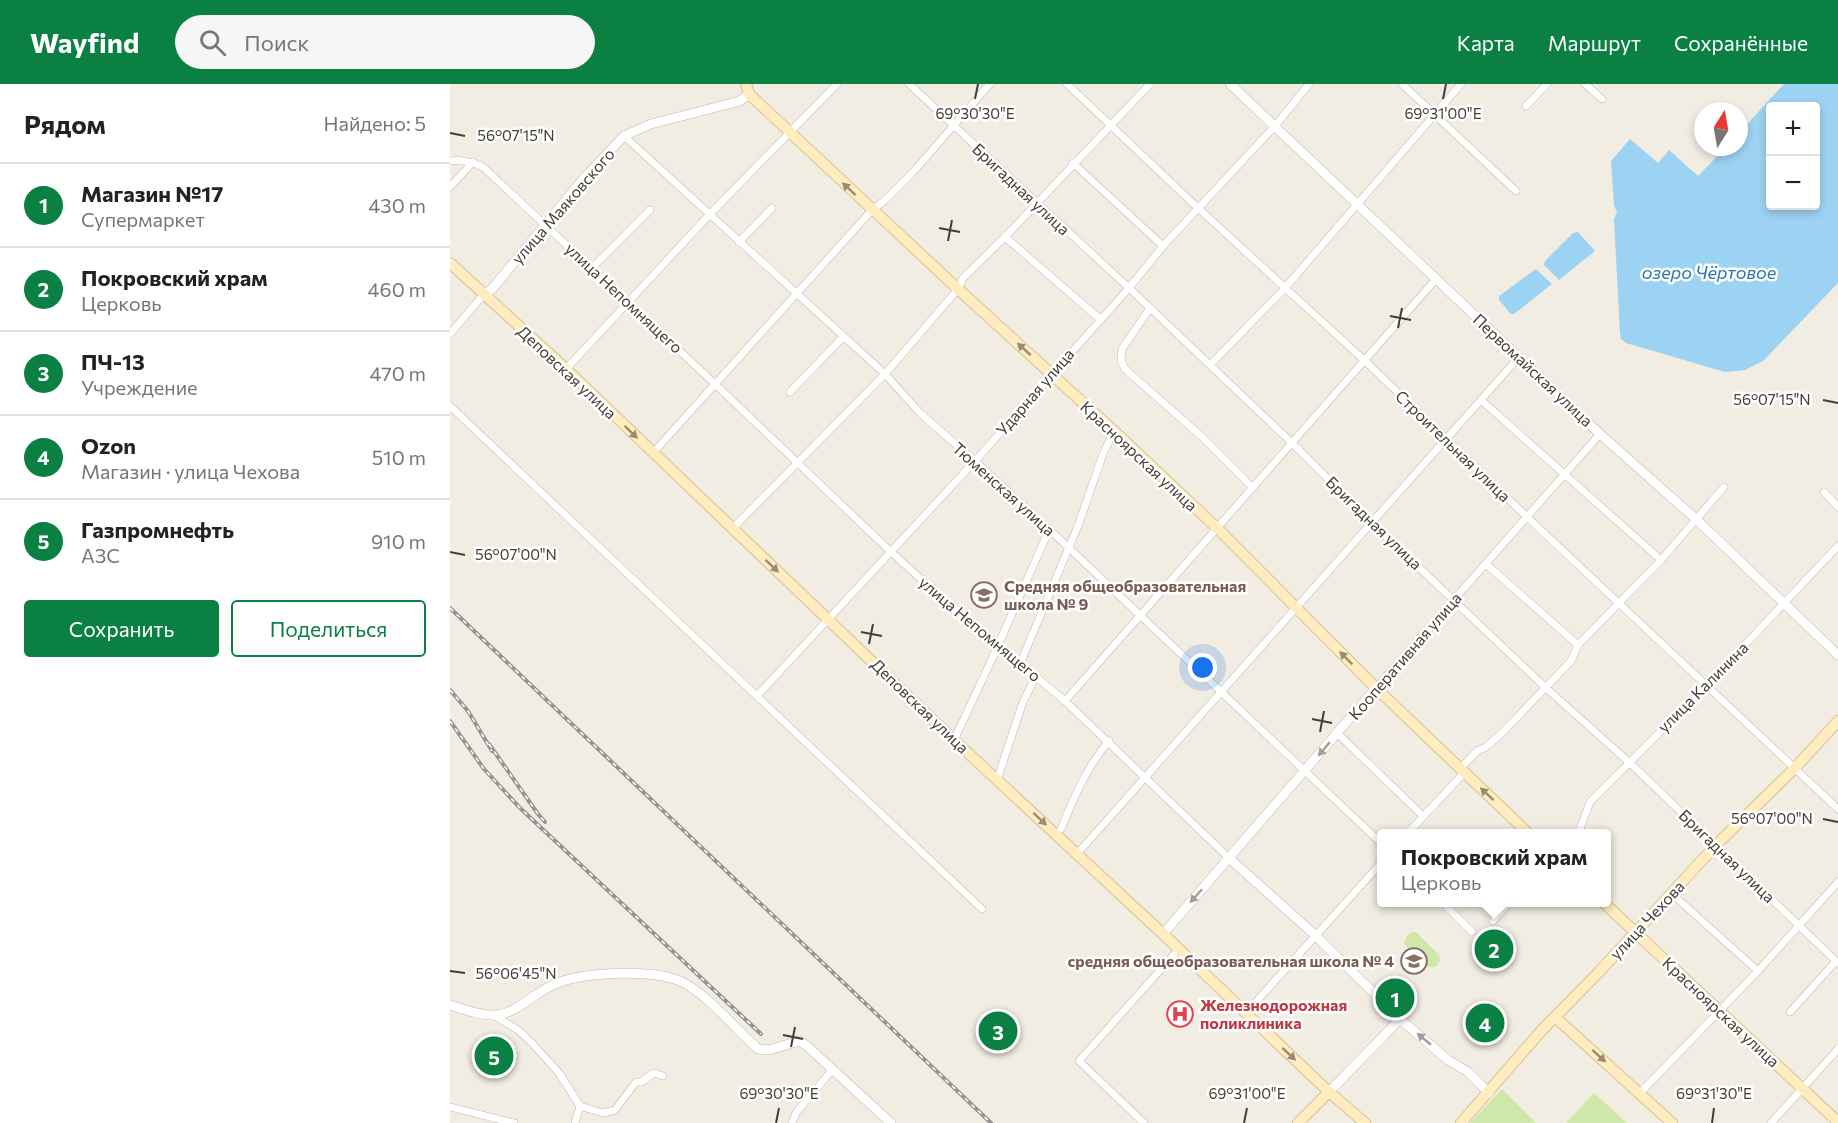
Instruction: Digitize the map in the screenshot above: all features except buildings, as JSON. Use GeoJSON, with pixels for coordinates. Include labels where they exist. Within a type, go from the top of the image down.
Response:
{"type":"FeatureCollection","features":[{"type":"Feature","properties":{"kind":"main road","name":"Красноярская улица"},"geometry":{"type":"LineString","coordinates":[[747,89],[872,210],[1217,528],[1376,688],[1524,829]]}},
{"type":"Feature","properties":{"kind":"main road","name":"Деповская улица"},"geometry":{"type":"LineString","coordinates":[[450,263],[566,369],[1245,1014],[1365,1123]]}},
{"type":"Feature","properties":{"kind":"main road","name":"улица Чехова"},"geometry":{"type":"LineString","coordinates":[[1461,1123],[1542,1030],[1716,845],[1794,769],[1838,721]]}},
{"type":"Feature","properties":{"kind":"main road","name":"Красноярская улица"},"geometry":{"type":"LineString","coordinates":[[1608,907],[1838,1122]]}},
{"type":"Feature","properties":{"kind":"main road"},"geometry":{"type":"LineString","coordinates":[[1555,1017],[1672,1123]]}},
{"type":"Feature","properties":{"kind":"main road"},"geometry":{"type":"LineString","coordinates":[[1298,1123],[1329,1092]]}},
{"type":"Feature","properties":{"kind":"street"},"geometry":{"type":"LineString","coordinates":[[566,369],[710,214],[837,84]]}},
{"type":"Feature","properties":{"kind":"street","name":"Бригадная улица"},"geometry":{"type":"LineString","coordinates":[[909,84],[1129,288],[1292,443],[1371,522],[1629,762],[1837,962]]}},
{"type":"Feature","properties":{"kind":"street"},"geometry":{"type":"LineString","coordinates":[[653,453],[872,210],[914,171],[990,84]]}},
{"type":"Feature","properties":{"kind":"street","name":"Строительная улица"},"geometry":{"type":"LineString","coordinates":[[1067,84],[1364,360],[1526,516],[1838,808]]}},
{"type":"Feature","properties":{"kind":"street"},"geometry":{"type":"LineString","coordinates":[[732,529],[885,374],[958,289],[963,278],[1150,84]]}},
{"type":"Feature","properties":{"kind":"street","name":"Первомайская улица"},"geometry":{"type":"LineString","coordinates":[[1230,84],[1356,205],[1600,434],[1697,520],[1838,655]]}},
{"type":"Feature","properties":{"kind":"street","name":"Ударная улица"},"geometry":{"type":"LineString","coordinates":[[757,696],[975,461],[1129,288],[1163,246],[1275,126],[1309,84]]}},
{"type":"Feature","properties":{"kind":"street"},"geometry":{"type":"LineString","coordinates":[[1402,84],[1516,191]]}},
{"type":"Feature","properties":{"kind":"street"},"geometry":{"type":"LineString","coordinates":[[1210,365],[1285,288],[1461,84]]}},
{"type":"Feature","properties":{"kind":"street"},"geometry":{"type":"LineString","coordinates":[[1526,106],[1547,84]]}},
{"type":"Feature","properties":{"kind":"street"},"geometry":{"type":"LineString","coordinates":[[1585,84],[1602,99]]}},
{"type":"Feature","properties":{"kind":"street","name":"улица Маяковского"},"geometry":{"type":"LineString","coordinates":[[484,294],[492,289],[586,176],[624,136],[651,124],[740,102],[747,89]]}},
{"type":"Feature","properties":{"kind":"street","name":"Тюменская улица"},"geometry":{"type":"LineString","coordinates":[[624,136],[885,374],[921,414],[1068,547],[1377,839]]}},
{"type":"Feature","properties":{"kind":"street"},"geometry":{"type":"LineString","coordinates":[[450,161],[473,162]]}},
{"type":"Feature","properties":{"kind":"street"},"geometry":{"type":"LineString","coordinates":[[450,187],[473,162]]}},
{"type":"Feature","properties":{"kind":"street","name":"улица Непомнящего"},"geometry":{"type":"LineString","coordinates":[[473,162],[483,167],[592,268],[890,551],[1109,741],[1229,858],[1315,935],[1400,1019],[1448,1060],[1468,1072],[1489,1093]]}},
{"type":"Feature","properties":{"kind":"street"},"geometry":{"type":"LineString","coordinates":[[1073,163],[1163,246]]}},
{"type":"Feature","properties":{"kind":"street"},"geometry":{"type":"LineString","coordinates":[[739,242],[772,208]]}},
{"type":"Feature","properties":{"kind":"street"},"geometry":{"type":"LineString","coordinates":[[592,268],[650,210]]}},
{"type":"Feature","properties":{"kind":"street"},"geometry":{"type":"LineString","coordinates":[[1005,237],[1100,319]]}},
{"type":"Feature","properties":{"kind":"street"},"geometry":{"type":"LineString","coordinates":[[1065,701],[1436,279]]}},
{"type":"Feature","properties":{"kind":"street"},"geometry":{"type":"LineString","coordinates":[[450,334],[484,294]]}},
{"type":"Feature","properties":{"kind":"street"},"geometry":{"type":"LineString","coordinates":[[1150,308],[1122,349],[1121,360],[1125,369],[1201,436],[1252,487]]}},
{"type":"Feature","properties":{"kind":"street"},"geometry":{"type":"LineString","coordinates":[[790,392],[843,337]]}},
{"type":"Feature","properties":{"kind":"street"},"geometry":{"type":"LineString","coordinates":[[1077,854],[1223,693],[1371,522],[1447,440],[1519,357]]}},
{"type":"Feature","properties":{"kind":"street"},"geometry":{"type":"LineString","coordinates":[[1481,400],[1661,560]]}},
{"type":"Feature","properties":{"kind":"street"},"geometry":{"type":"LineString","coordinates":[[450,406],[982,909]]}},
{"type":"Feature","properties":{"kind":"street"},"geometry":{"type":"LineString","coordinates":[[1020,664],[1078,526],[1103,454],[1114,431]]}},
{"type":"Feature","properties":{"kind":"street","name":"Кооперативная улица"},"geometry":{"type":"LineString","coordinates":[[1162,934],[1600,434]]}},
{"type":"Feature","properties":{"kind":"street"},"geometry":{"type":"LineString","coordinates":[[1411,829],[1477,751],[1486,747],[1502,733],[1571,661],[1578,645],[1661,560],[1724,487]]}},
{"type":"Feature","properties":{"kind":"street"},"geometry":{"type":"LineString","coordinates":[[1824,492],[1838,507]]}},
{"type":"Feature","properties":{"kind":"street"},"geometry":{"type":"LineString","coordinates":[[954,740],[971,707],[1048,530]]}},
{"type":"Feature","properties":{"kind":"street","name":"улица Калинина"},"geometry":{"type":"LineString","coordinates":[[1580,829],[1590,802],[1707,685],[1838,546]]}},
{"type":"Feature","properties":{"kind":"street"},"geometry":{"type":"LineString","coordinates":[[1486,564],[1578,645]]}},
{"type":"Feature","properties":{"kind":"street"},"geometry":{"type":"LineString","coordinates":[[997,780],[1023,702],[1036,676]]}},
{"type":"Feature","properties":{"kind":"street"},"geometry":{"type":"LineString","coordinates":[[1337,733],[1423,816]]}},
{"type":"Feature","properties":{"kind":"street"},"geometry":{"type":"LineString","coordinates":[[1061,829],[1078,788],[1109,741]]}},
{"type":"Feature","properties":{"kind":"street"},"geometry":{"type":"LineString","coordinates":[[1245,1014],[1377,867]]}},
{"type":"Feature","properties":{"kind":"street"},"geometry":{"type":"LineString","coordinates":[[1640,1093],[1758,971],[1838,882]]}},
{"type":"Feature","properties":{"kind":"street"},"geometry":{"type":"LineString","coordinates":[[1671,893],[1758,971]]}},
{"type":"Feature","properties":{"kind":"street"},"geometry":{"type":"LineString","coordinates":[[1446,907],[1472,932]]}},
{"type":"Feature","properties":{"kind":"street"},"geometry":{"type":"LineString","coordinates":[[1493,921],[1506,907]]}},
{"type":"Feature","properties":{"kind":"street"},"geometry":{"type":"LineString","coordinates":[[1144,1123],[1078,1061],[1179,949]]}},
{"type":"Feature","properties":{"kind":"street"},"geometry":{"type":"LineString","coordinates":[[1790,1012],[1837,962]]}},
{"type":"Feature","properties":{"kind":"street"},"geometry":{"type":"LineString","coordinates":[[450,1005],[481,1014],[506,1014],[529,998],[559,982],[601,974],[666,977],[686,984],[758,1049],[769,1050],[799,1041],[807,1046],[891,1123]]}},
{"type":"Feature","properties":{"kind":"street"},"geometry":{"type":"LineString","coordinates":[[493,1015],[518,1030],[532,1043],[559,1073],[580,1106],[603,1113],[615,1110],[636,1082],[641,1082],[654,1073],[663,1076]]}},
{"type":"Feature","properties":{"kind":"street"},"geometry":{"type":"LineString","coordinates":[[1329,1092],[1400,1019]]}},
{"type":"Feature","properties":{"kind":"street"},"geometry":{"type":"LineString","coordinates":[[1771,1123],[1838,1049]]}},
{"type":"Feature","properties":{"kind":"street"},"geometry":{"type":"LineString","coordinates":[[792,1123],[796,1113],[833,1069]]}},
{"type":"Feature","properties":{"kind":"street"},"geometry":{"type":"LineString","coordinates":[[575,1123],[580,1106]]}},
{"type":"Feature","properties":{"kind":"street"},"geometry":{"type":"LineString","coordinates":[[450,1107],[514,1123]]}},
{"type":"Feature","properties":{"kind":"green space"},"geometry":{"type":"Polygon","coordinates":[[[1411,932],[1416,932],[1439,955],[1440,961],[1435,967],[1427,967],[1404,944],[1411,932]]]}},
{"type":"Feature","properties":{"kind":"green space"},"geometry":{"type":"Polygon","coordinates":[[[1502,1089],[1536,1123],[1470,1123],[1502,1089]]]}},
{"type":"Feature","properties":{"kind":"green space"},"geometry":{"type":"Polygon","coordinates":[[[1594,1093],[1627,1123],[1566,1123],[1594,1093]]]}},
{"type":"Feature","properties":{"kind":"water","name":"озеро Чёртовое"},"geometry":{"type":"Polygon","coordinates":[[[1784,84],[1838,84],[1838,283],[1763,361],[1745,370],[1725,372],[1626,343],[1621,339],[1614,219],[1617,212],[1614,205],[1611,161],[1630,139],[1658,163],[1669,150],[1698,176],[1717,156],[1748,156],[1748,123],[1766,104],[1766,210],[1820,210],[1820,102],[1767,102],[1784,84]]]}},
{"type":"Feature","properties":{"kind":"water"},"geometry":{"type":"Polygon","coordinates":[[[1578,232],[1595,251],[1559,280],[1544,265],[1545,261],[1573,233],[1578,232]]]}},
{"type":"Feature","properties":{"kind":"water"},"geometry":{"type":"Polygon","coordinates":[[[1536,269],[1552,284],[1511,314],[1499,300],[1499,296],[1536,269]]]}},
{"type":"Feature","properties":{"kind":"railway"},"geometry":{"type":"LineString","coordinates":[[450,608],[991,1123]]}},
{"type":"Feature","properties":{"kind":"railway"},"geometry":{"type":"LineString","coordinates":[[450,690],[468,711],[492,751]]}},
{"type":"Feature","properties":{"kind":"railway"},"geometry":{"type":"LineString","coordinates":[[450,721],[484,769],[520,808],[761,1034]]}},
{"type":"Feature","properties":{"kind":"railway"},"geometry":{"type":"LineString","coordinates":[[489,744],[545,822]]}},
{"type":"Feature","properties":{"kind":"place","name":"Средняя общеобразовательная школа № 9"},"geometry":{"type":"Point","coordinates":[984,595]}},
{"type":"Feature","properties":{"kind":"place","name":"Покровский храм"},"geometry":{"type":"Point","coordinates":[1494,949]}},
{"type":"Feature","properties":{"kind":"place","name":"средняя общеобразовательная школа № 4"},"geometry":{"type":"Point","coordinates":[1414,961]}},
{"type":"Feature","properties":{"kind":"place","name":"Магазин №17"},"geometry":{"type":"Point","coordinates":[1395,998]}},
{"type":"Feature","properties":{"kind":"place","name":"Железнодорожная поликлиника"},"geometry":{"type":"Point","coordinates":[1180,1014]}},
{"type":"Feature","properties":{"kind":"place","name":"Ozon"},"geometry":{"type":"Point","coordinates":[1485,1023]}},
{"type":"Feature","properties":{"kind":"place","name":"ПЧ-13"},"geometry":{"type":"Point","coordinates":[998,1031]}},
{"type":"Feature","properties":{"kind":"place","name":"Газпромнефть"},"geometry":{"type":"Point","coordinates":[494,1056]}}]}
